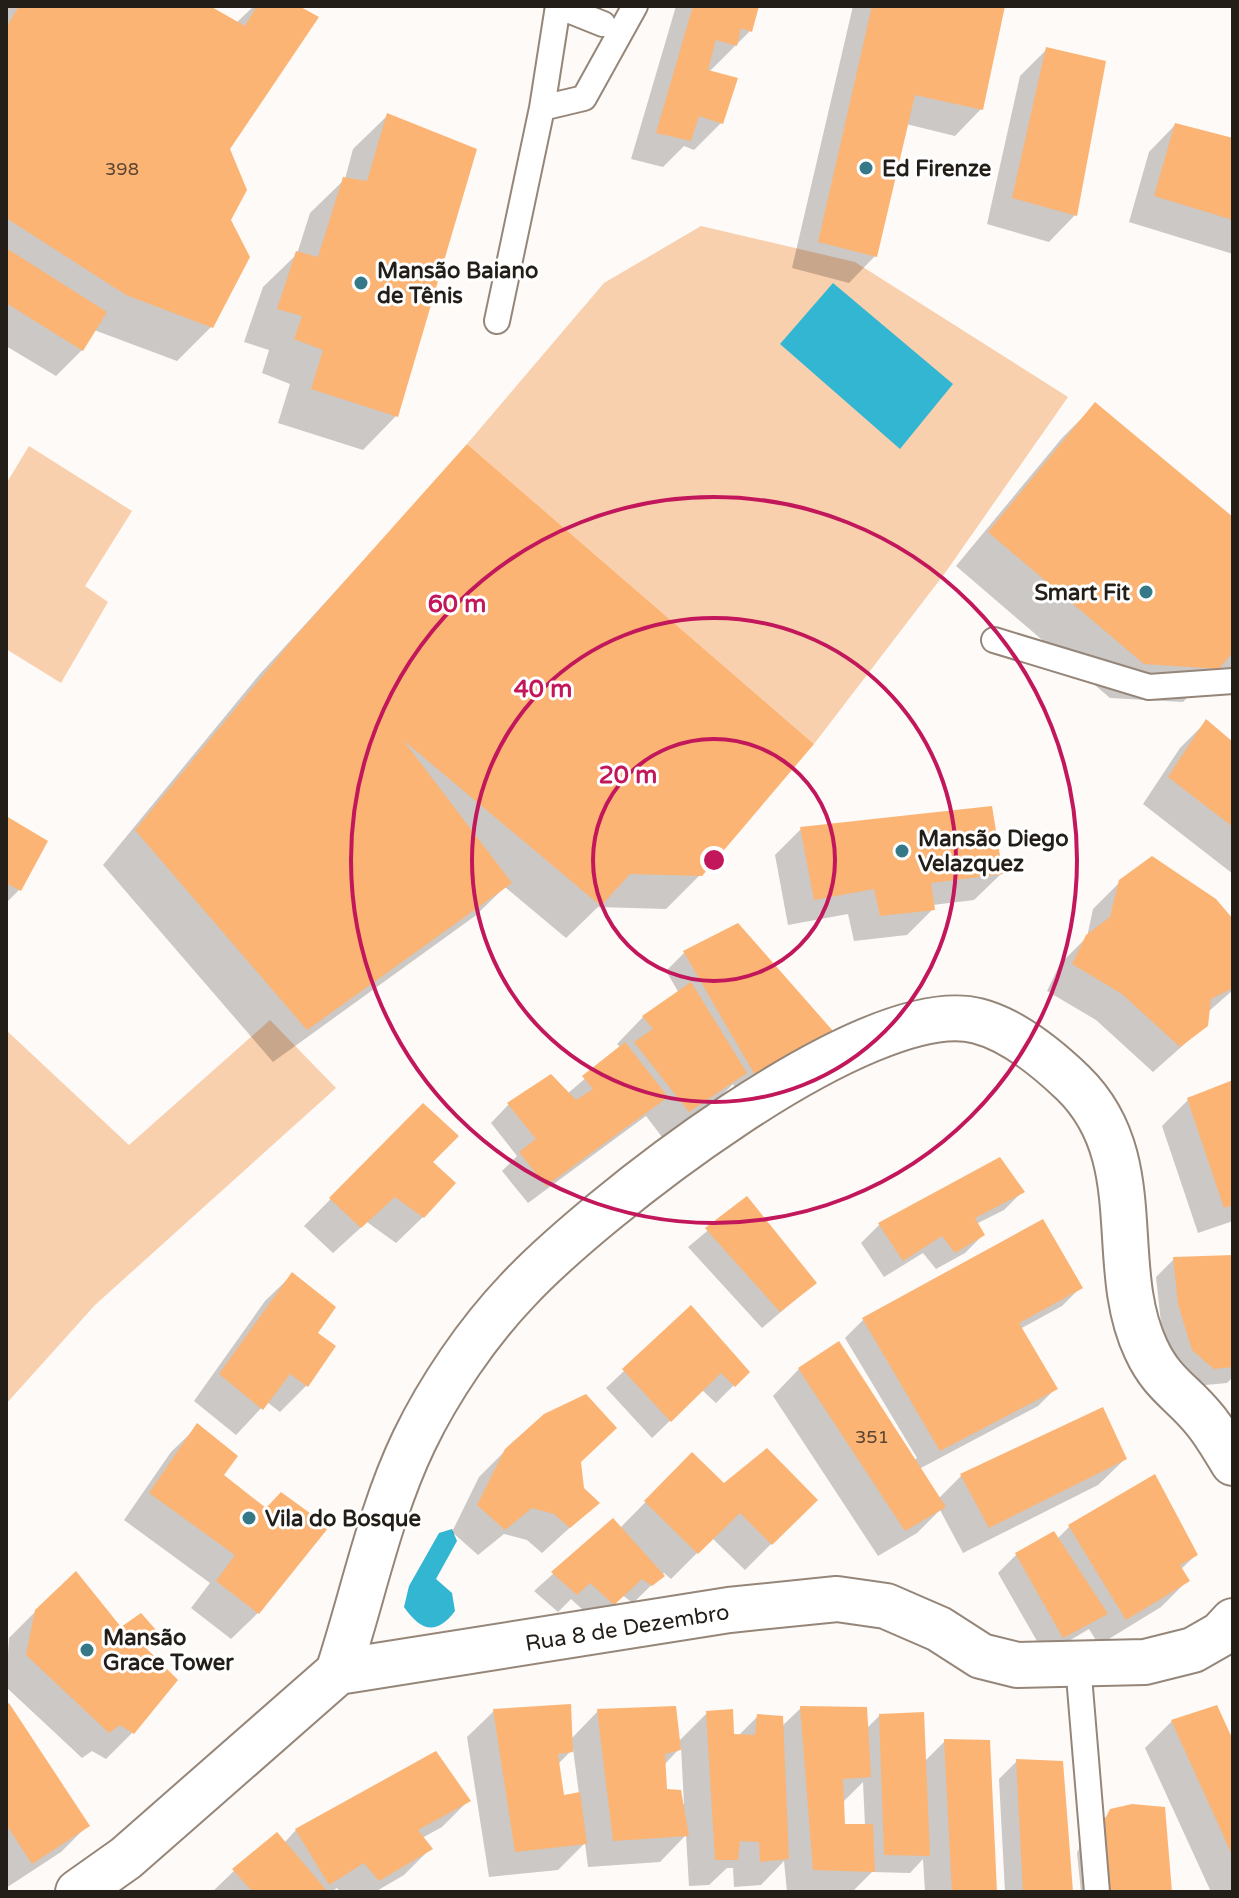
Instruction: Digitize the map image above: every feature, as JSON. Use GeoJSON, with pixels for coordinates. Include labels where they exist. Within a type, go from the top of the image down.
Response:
{"type":"FeatureCollection","features":[{"type":"Feature","properties":{"kind":"street"},"geometry":{"type":"LineString","coordinates":[[78,1892],[126,1858],[338,1672],[385,1515],[414,1440],[465,1357],[516,1291],[640,1180],[707,1133],[874,1036],[923,1021],[977,1020],[1020,1041],[1075,1086],[1108,1134],[1123,1184],[1131,1291],[1144,1346],[1164,1381],[1218,1423],[1233,1463]]}},
{"type":"Feature","properties":{"kind":"street","name":"Rua 8 de Dezembro"},"geometry":{"type":"LineString","coordinates":[[338,1672],[729,1610],[837,1599],[886,1606],[939,1629],[981,1656],[1017,1665],[1145,1662],[1193,1650],[1221,1634],[1233,1621]]}},
{"type":"Feature","properties":{"kind":"lane"},"geometry":{"type":"LineString","coordinates":[[497,321],[542,108],[558,6],[603,24]]}},
{"type":"Feature","properties":{"kind":"lane"},"geometry":{"type":"LineString","coordinates":[[542,108],[584,98],[635,6]]}},
{"type":"Feature","properties":{"kind":"lane"},"geometry":{"type":"LineString","coordinates":[[994,640],[1149,687],[1233,681]]}},
{"type":"Feature","properties":{"kind":"lane"},"geometry":{"type":"LineString","coordinates":[[1078,1664],[1097,1892]]}},
{"type":"Feature","properties":{"kind":"shaded area"},"geometry":{"type":"Polygon","coordinates":[[[701,226],[855,262],[1068,397],[945,573],[814,744],[467,444],[604,283],[701,226]]]}},
{"type":"Feature","properties":{"kind":"shaded area"},"geometry":{"type":"Polygon","coordinates":[[[29,446],[132,511],[85,586],[108,602],[61,683],[6,649],[6,484],[29,446]]]}},
{"type":"Feature","properties":{"kind":"shaded area"},"geometry":{"type":"Polygon","coordinates":[[[270,1020],[336,1088],[95,1305],[6,1404],[6,1030],[129,1145],[270,1020]]]}},
{"type":"Feature","properties":{"kind":"water"},"geometry":{"type":"Polygon","coordinates":[[[833,283],[953,384],[900,449],[780,344],[833,283]]]}},
{"type":"Feature","properties":{"kind":"water"},"geometry":{"type":"Polygon","coordinates":[[[452,1529],[457,1541],[436,1579],[452,1593],[455,1611],[441,1624],[429,1627],[416,1621],[404,1607],[409,1586],[439,1533],[452,1529]]]}},
{"type":"Feature","properties":{"kind":"building"},"geometry":{"type":"Polygon","coordinates":[[[19,6],[210,6],[245,26],[257,6],[299,6],[319,17],[230,149],[247,190],[231,220],[250,257],[213,328],[126,295],[6,218],[6,28],[19,6]]]}},
{"type":"Feature","properties":{"kind":"building"},"geometry":{"type":"Polygon","coordinates":[[[693,6],[759,6],[752,32],[741,28],[737,46],[716,40],[708,70],[738,78],[723,124],[699,116],[691,141],[656,133],[693,6]]]}},
{"type":"Feature","properties":{"kind":"building","name":"Ed Firenze"},"geometry":{"type":"Polygon","coordinates":[[[872,6],[1005,6],[983,110],[915,95],[877,257],[818,242],[872,6]]]}},
{"type":"Feature","properties":{"kind":"building"},"geometry":{"type":"Polygon","coordinates":[[[1046,47],[1106,61],[1077,216],[1012,198],[1046,47]]]}},
{"type":"Feature","properties":{"kind":"building","name":"Mansão Baiano de Tênis"},"geometry":{"type":"Polygon","coordinates":[[[387,113],[477,149],[398,417],[311,389],[323,350],[294,339],[302,316],[277,309],[296,251],[318,257],[343,177],[367,181],[387,113]]]}},
{"type":"Feature","properties":{"kind":"building"},"geometry":{"type":"Polygon","coordinates":[[[1175,123],[1233,138],[1233,220],[1154,196],[1175,123]]]}},
{"type":"Feature","properties":{"kind":"building"},"geometry":{"type":"Polygon","coordinates":[[[6,248],[107,312],[83,351],[6,303],[6,248]]]}},
{"type":"Feature","properties":{"kind":"building","name":"Smart Fit"},"geometry":{"type":"Polygon","coordinates":[[[1095,402],[1233,517],[1233,652],[1219,669],[1144,664],[988,532],[1095,402]]]}},
{"type":"Feature","properties":{"kind":"building"},"geometry":{"type":"Polygon","coordinates":[[[467,444],[814,744],[702,876],[630,874],[601,906],[403,740],[512,883],[307,1030],[135,830],[293,639],[467,444]]]}},
{"type":"Feature","properties":{"kind":"building"},"geometry":{"type":"Polygon","coordinates":[[[1206,719],[1233,742],[1233,827],[1168,777],[1206,719]]]}},
{"type":"Feature","properties":{"kind":"building","name":"Mansão Diego Velazquez"},"geometry":{"type":"Polygon","coordinates":[[[992,806],[1003,874],[931,883],[935,910],[880,916],[874,889],[814,900],[800,827],[992,806]]]}},
{"type":"Feature","properties":{"kind":"building"},"geometry":{"type":"Polygon","coordinates":[[[6,816],[48,841],[21,891],[6,883],[6,816]]]}},
{"type":"Feature","properties":{"kind":"building"},"geometry":{"type":"Polygon","coordinates":[[[1152,856],[1216,899],[1233,919],[1233,988],[1211,999],[1208,1026],[1180,1047],[1122,994],[1072,964],[1086,935],[1110,917],[1119,880],[1152,856]]]}},
{"type":"Feature","properties":{"kind":"building"},"geometry":{"type":"Polygon","coordinates":[[[738,923],[833,1031],[755,1075],[683,951],[738,923]]]}},
{"type":"Feature","properties":{"kind":"building"},"geometry":{"type":"Polygon","coordinates":[[[691,982],[747,1073],[689,1112],[634,1042],[653,1029],[642,1016],[691,982]]]}},
{"type":"Feature","properties":{"kind":"building"},"geometry":{"type":"Polygon","coordinates":[[[625,1042],[668,1097],[546,1186],[519,1152],[536,1139],[507,1103],[551,1074],[576,1100],[593,1089],[582,1076],[625,1042]]]}},
{"type":"Feature","properties":{"kind":"building"},"geometry":{"type":"Polygon","coordinates":[[[1233,1080],[1233,1205],[1224,1208],[1187,1098],[1233,1080]]]}},
{"type":"Feature","properties":{"kind":"building"},"geometry":{"type":"Polygon","coordinates":[[[423,1103],[459,1136],[433,1162],[456,1183],[424,1218],[395,1197],[361,1228],[329,1198],[423,1103]]]}},
{"type":"Feature","properties":{"kind":"building"},"geometry":{"type":"Polygon","coordinates":[[[1000,1157],[1025,1192],[975,1218],[985,1235],[955,1253],[942,1236],[903,1261],[878,1223],[1000,1157]]]}},
{"type":"Feature","properties":{"kind":"building"},"geometry":{"type":"Polygon","coordinates":[[[747,1196],[817,1283],[780,1312],[705,1228],[747,1196]]]}},
{"type":"Feature","properties":{"kind":"building"},"geometry":{"type":"Polygon","coordinates":[[[1043,1219],[1083,1288],[1019,1323],[1058,1389],[940,1451],[862,1318],[1043,1219]]]}},
{"type":"Feature","properties":{"kind":"building"},"geometry":{"type":"Polygon","coordinates":[[[1233,1255],[1233,1367],[1214,1369],[1192,1350],[1178,1304],[1173,1257],[1233,1255]]]}},
{"type":"Feature","properties":{"kind":"building"},"geometry":{"type":"Polygon","coordinates":[[[292,1272],[336,1307],[318,1333],[336,1346],[308,1387],[290,1374],[263,1410],[219,1374],[292,1272]]]}},
{"type":"Feature","properties":{"kind":"building"},"geometry":{"type":"Polygon","coordinates":[[[691,1305],[750,1372],[735,1387],[721,1373],[671,1422],[622,1369],[691,1305]]]}},
{"type":"Feature","properties":{"kind":"building"},"geometry":{"type":"Polygon","coordinates":[[[839,1341],[946,1507],[905,1531],[798,1368],[839,1341]]]}},
{"type":"Feature","properties":{"kind":"building"},"geometry":{"type":"Polygon","coordinates":[[[586,1394],[617,1428],[581,1462],[584,1488],[600,1503],[570,1528],[554,1514],[532,1508],[505,1530],[477,1505],[505,1449],[544,1414],[586,1394]]]}},
{"type":"Feature","properties":{"kind":"building"},"geometry":{"type":"Polygon","coordinates":[[[1103,1407],[1127,1459],[989,1528],[960,1474],[1103,1407]]]}},
{"type":"Feature","properties":{"kind":"building","name":"Vila do Bosque"},"geometry":{"type":"Polygon","coordinates":[[[197,1423],[238,1456],[224,1475],[266,1508],[281,1492],[329,1527],[259,1614],[216,1581],[235,1555],[149,1493],[197,1423]]]}},
{"type":"Feature","properties":{"kind":"building"},"geometry":{"type":"Polygon","coordinates":[[[767,1448],[818,1500],[772,1545],[740,1513],[698,1554],[644,1501],[692,1452],[724,1483],[767,1448]]]}},
{"type":"Feature","properties":{"kind":"building"},"geometry":{"type":"Polygon","coordinates":[[[1155,1474],[1198,1555],[1180,1565],[1190,1581],[1126,1620],[1068,1525],[1155,1474]]]}},
{"type":"Feature","properties":{"kind":"building"},"geometry":{"type":"Polygon","coordinates":[[[613,1518],[665,1576],[652,1586],[642,1579],[614,1605],[590,1583],[577,1595],[551,1572],[613,1518]]]}},
{"type":"Feature","properties":{"kind":"building"},"geometry":{"type":"Polygon","coordinates":[[[1054,1531],[1108,1614],[1063,1638],[1015,1553],[1054,1531]]]}},
{"type":"Feature","properties":{"kind":"building","name":"Mansão Grace Tower"},"geometry":{"type":"Polygon","coordinates":[[[76,1571],[121,1627],[141,1613],[157,1631],[142,1644],[178,1680],[134,1734],[120,1725],[109,1733],[26,1655],[35,1610],[76,1571]]]}},
{"type":"Feature","properties":{"kind":"building"},"geometry":{"type":"Polygon","coordinates":[[[9,1703],[90,1826],[32,1864],[6,1824],[6,1705],[9,1703]]]}},
{"type":"Feature","properties":{"kind":"building"},"geometry":{"type":"Polygon","coordinates":[[[571,1704],[573,1752],[558,1754],[564,1795],[580,1792],[587,1844],[515,1852],[493,1709],[571,1704]]]}},
{"type":"Feature","properties":{"kind":"building"},"geometry":{"type":"Polygon","coordinates":[[[1217,1705],[1233,1740],[1233,1857],[1171,1720],[1217,1705]]]}},
{"type":"Feature","properties":{"kind":"building"},"geometry":{"type":"Polygon","coordinates":[[[676,1706],[681,1750],[665,1754],[667,1789],[681,1790],[689,1836],[613,1841],[597,1709],[676,1706]]]}},
{"type":"Feature","properties":{"kind":"building"},"geometry":{"type":"Polygon","coordinates":[[[800,1706],[867,1707],[871,1777],[843,1779],[845,1824],[873,1824],[875,1872],[813,1870],[800,1706]]]}},
{"type":"Feature","properties":{"kind":"building"},"geometry":{"type":"Polygon","coordinates":[[[733,1709],[734,1734],[755,1735],[757,1714],[783,1716],[789,1859],[760,1862],[759,1842],[740,1841],[738,1860],[715,1860],[706,1711],[733,1709]]]}},
{"type":"Feature","properties":{"kind":"building"},"geometry":{"type":"Polygon","coordinates":[[[924,1712],[930,1856],[884,1855],[879,1714],[924,1712]]]}},
{"type":"Feature","properties":{"kind":"building"},"geometry":{"type":"Polygon","coordinates":[[[944,1739],[990,1740],[997,1892],[952,1892],[944,1739]]]}},
{"type":"Feature","properties":{"kind":"building"},"geometry":{"type":"Polygon","coordinates":[[[436,1751],[471,1801],[418,1830],[433,1849],[379,1881],[364,1863],[329,1885],[295,1829],[436,1751]]]}},
{"type":"Feature","properties":{"kind":"building"},"geometry":{"type":"Polygon","coordinates":[[[1016,1759],[1063,1761],[1073,1892],[1023,1892],[1016,1759]]]}},
{"type":"Feature","properties":{"kind":"building"},"geometry":{"type":"Polygon","coordinates":[[[1132,1804],[1165,1807],[1172,1892],[1109,1892],[1102,1825],[1110,1809],[1132,1804]]]}},
{"type":"Feature","properties":{"kind":"building"},"geometry":{"type":"Polygon","coordinates":[[[277,1832],[328,1892],[253,1892],[232,1869],[277,1832]]]}},
{"type":"Feature","properties":{"kind":"place","name":"Ed Firenze"},"geometry":{"type":"Point","coordinates":[866,168]}},
{"type":"Feature","properties":{"kind":"place","name":"Mansão Baiano de Tênis"},"geometry":{"type":"Point","coordinates":[361,283]}},
{"type":"Feature","properties":{"kind":"place","name":"Smart Fit"},"geometry":{"type":"Point","coordinates":[1146,592]}},
{"type":"Feature","properties":{"kind":"place","name":"Mansão Diego Velazquez"},"geometry":{"type":"Point","coordinates":[902,851]}},
{"type":"Feature","properties":{"kind":"place","name":"Vila do Bosque"},"geometry":{"type":"Point","coordinates":[249,1518]}},
{"type":"Feature","properties":{"kind":"place","name":"Mansão Grace Tower"},"geometry":{"type":"Point","coordinates":[87,1650]}}]}
